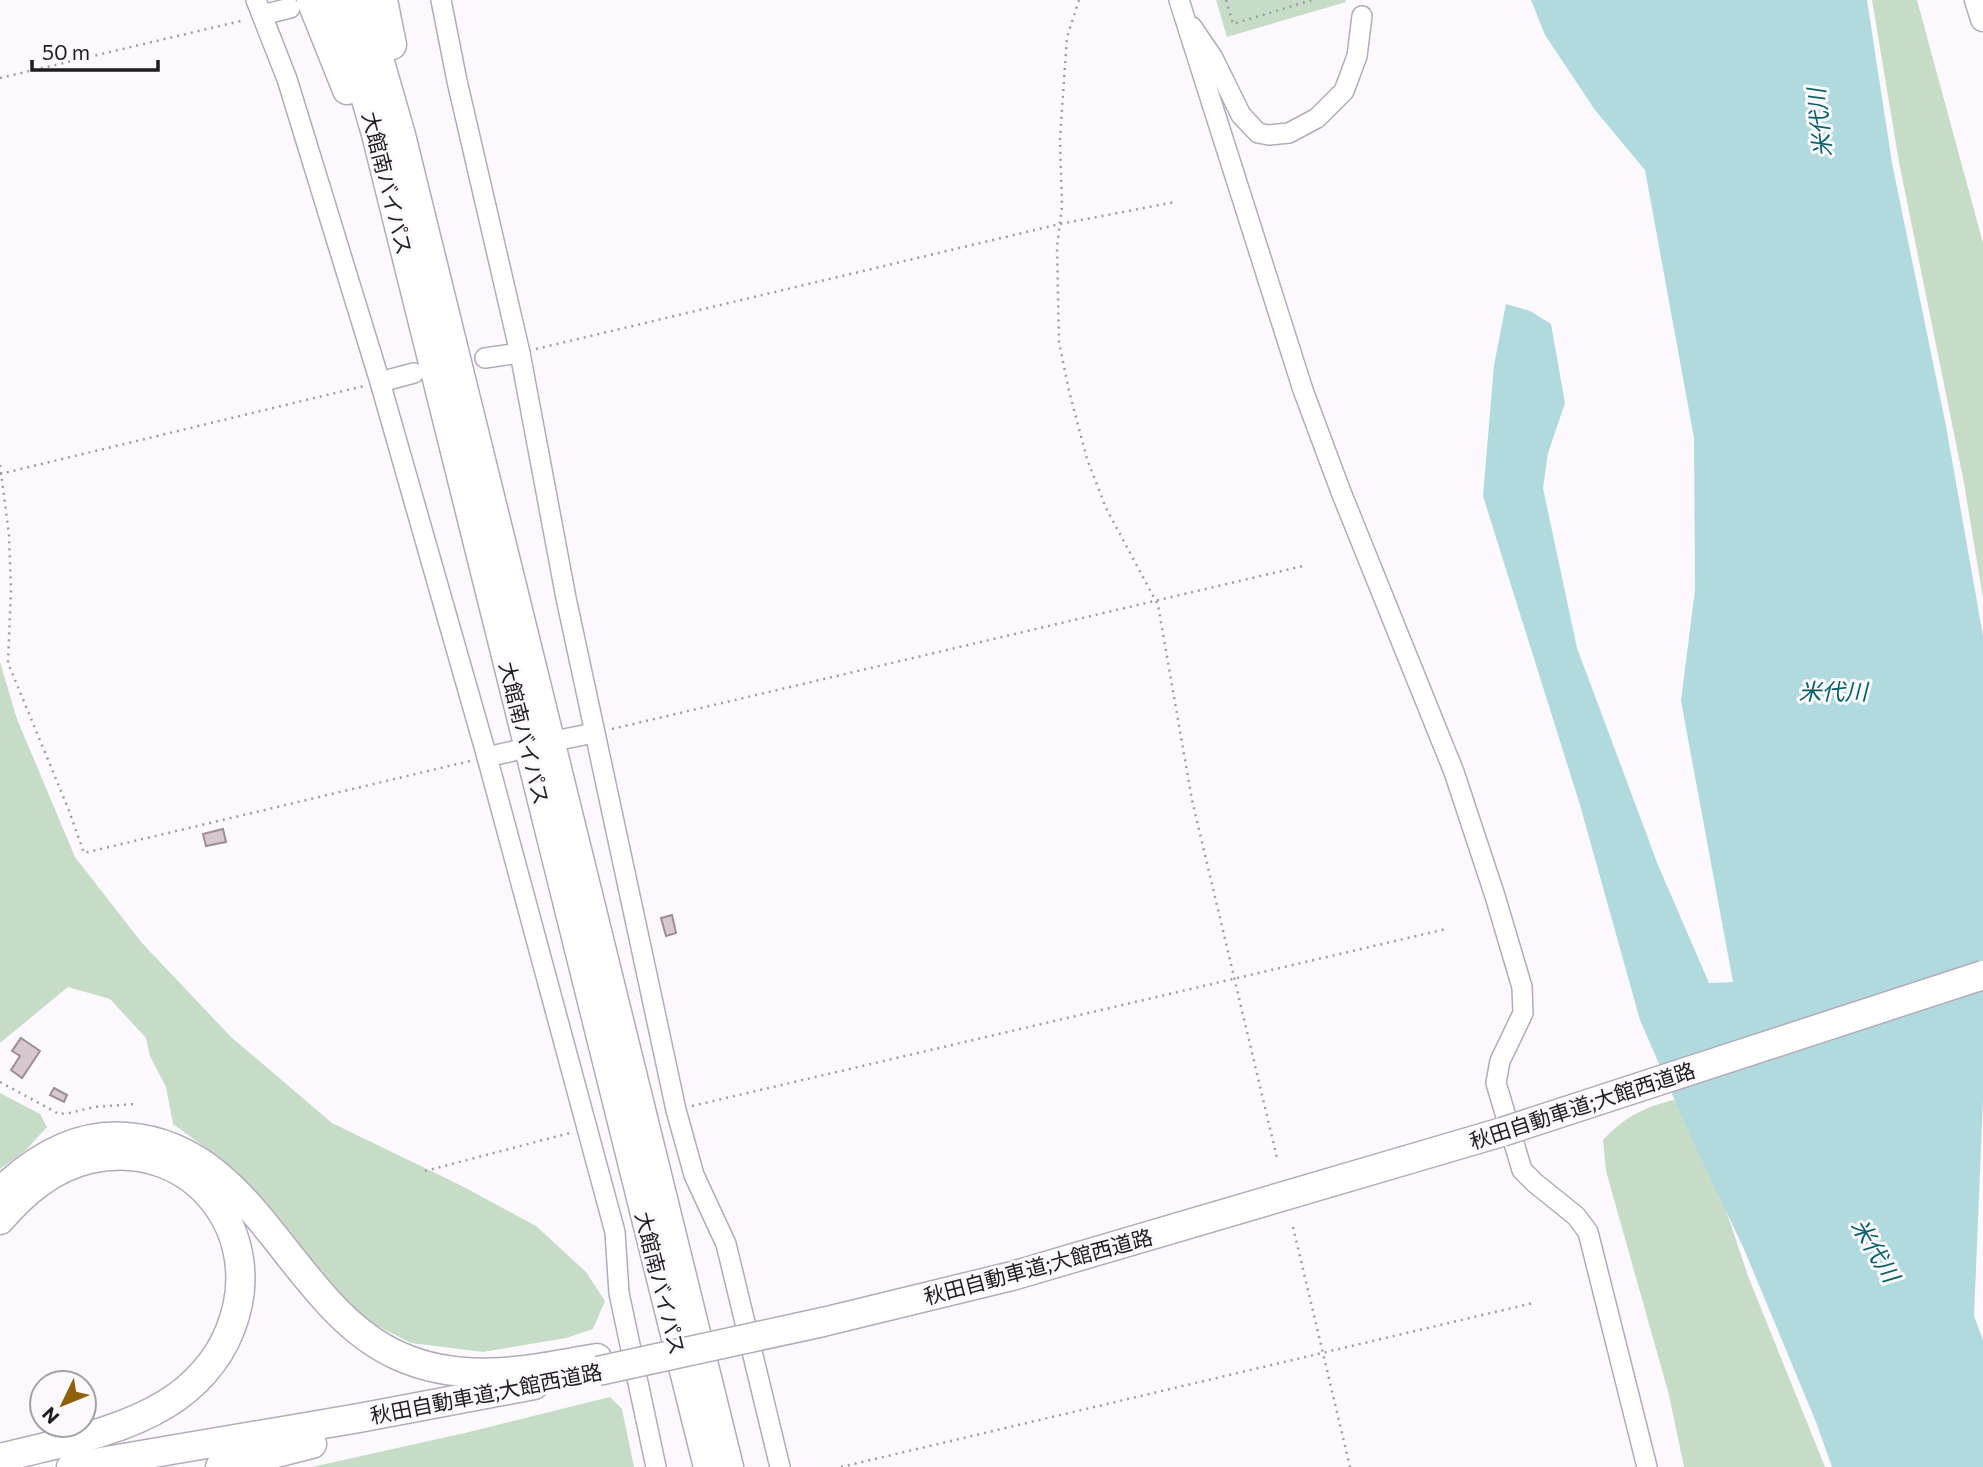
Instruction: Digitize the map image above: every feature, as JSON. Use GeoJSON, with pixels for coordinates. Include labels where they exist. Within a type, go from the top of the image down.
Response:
{"type":"FeatureCollection","features":[{"type":"Feature","properties":{"kind":"highway","name":"大館南バイパス"},"geometry":{"type":"LineString","coordinates":[[337,0],[435,319],[671,1227],[729,1467]]}},
{"type":"Feature","properties":{"kind":"highway","name":"大館南バイパス"},"geometry":{"type":"LineString","coordinates":[[362,0],[401,135],[435,319],[705,1467]]}},
{"type":"Feature","properties":{"kind":"highway"},"geometry":{"type":"LineString","coordinates":[[383,0],[435,319]]}},
{"type":"Feature","properties":{"kind":"highway"},"geometry":{"type":"LineString","coordinates":[[301,4],[370,151],[435,319]]}},
{"type":"Feature","properties":{"kind":"highway","name":"秋田自動車道;大館西道路"},"geometry":{"type":"LineString","coordinates":[[71,1467],[346,1421],[531,1386],[598,1365],[823,1322],[1012,1276],[1503,1132],[1983,975]]}},
{"type":"Feature","properties":{"kind":"highway"},"geometry":{"type":"LineString","coordinates":[[0,1192],[35,1162],[75,1142],[116,1136],[157,1141],[178,1148],[218,1174],[334,1309],[375,1343],[399,1356],[450,1371],[477,1374],[598,1365]]}},
{"type":"Feature","properties":{"kind":"highway"},"geometry":{"type":"LineString","coordinates":[[0,1220],[18,1199],[41,1180],[65,1167],[90,1159],[139,1157],[184,1174],[203,1188],[219,1206],[231,1227],[242,1272],[236,1317],[227,1338],[216,1358],[184,1391],[166,1404],[117,1427],[0,1458]]}},
{"type":"Feature","properties":{"kind":"highway"},"geometry":{"type":"LineString","coordinates":[[671,1227],[744,1467]]}},
{"type":"Feature","properties":{"kind":"highway"},"geometry":{"type":"LineString","coordinates":[[220,1467],[531,1386]]}},
{"type":"Feature","properties":{"kind":"main road"},"geometry":{"type":"LineString","coordinates":[[1977,0],[1983,19]]}},
{"type":"Feature","properties":{"kind":"street"},"geometry":{"type":"LineString","coordinates":[[441,0],[520,353],[594,733],[676,1110],[694,1175],[726,1244],[780,1467]]}},
{"type":"Feature","properties":{"kind":"street"},"geometry":{"type":"LineString","coordinates":[[301,4],[259,8],[287,79],[380,382],[487,757],[615,1232],[619,1293],[656,1467]]}},
{"type":"Feature","properties":{"kind":"street"},"geometry":{"type":"LineString","coordinates":[[1180,6],[1213,58],[1241,115],[1258,133],[1269,135],[1289,133],[1317,118],[1344,91],[1357,56],[1362,16]]}},
{"type":"Feature","properties":{"kind":"street"},"geometry":{"type":"LineString","coordinates":[[1180,6],[1303,390],[1341,492],[1454,772],[1495,896],[1521,987],[1523,1013],[1500,1061],[1496,1083],[1522,1170],[1576,1216],[1588,1232],[1647,1467]]}},
{"type":"Feature","properties":{"kind":"street"},"geometry":{"type":"LineString","coordinates":[[485,358],[520,353]]}},
{"type":"Feature","properties":{"kind":"street"},"geometry":{"type":"LineString","coordinates":[[380,382],[414,373]]}},
{"type":"Feature","properties":{"kind":"street"},"geometry":{"type":"LineString","coordinates":[[564,739],[594,733]]}},
{"type":"Feature","properties":{"kind":"street"},"geometry":{"type":"LineString","coordinates":[[487,757],[513,751]]}},
{"type":"Feature","properties":{"kind":"path"},"geometry":{"type":"LineString","coordinates":[[1079,0],[1067,37],[1060,138],[1062,206],[1058,247],[1059,342],[1087,459],[1106,508],[1156,601],[1160,615],[1192,800],[1276,1158]]}},
{"type":"Feature","properties":{"kind":"path"},"geometry":{"type":"LineString","coordinates":[[1226,0],[1233,24],[1312,0]]}},
{"type":"Feature","properties":{"kind":"path"},"geometry":{"type":"LineString","coordinates":[[0,78],[259,8]]}},
{"type":"Feature","properties":{"kind":"path"},"geometry":{"type":"LineString","coordinates":[[520,353],[1060,224],[1175,202]]}},
{"type":"Feature","properties":{"kind":"path"},"geometry":{"type":"LineString","coordinates":[[1,473],[380,382]]}},
{"type":"Feature","properties":{"kind":"path"},"geometry":{"type":"LineString","coordinates":[[0,465],[11,590],[8,663],[84,853],[487,757]]}},
{"type":"Feature","properties":{"kind":"path"},"geometry":{"type":"LineString","coordinates":[[594,733],[1303,566]]}},
{"type":"Feature","properties":{"kind":"path"},"geometry":{"type":"LineString","coordinates":[[676,1110],[1446,929]]}},
{"type":"Feature","properties":{"kind":"path"},"geometry":{"type":"LineString","coordinates":[[0,1082],[59,1114],[94,1107],[136,1104]]}},
{"type":"Feature","properties":{"kind":"path"},"geometry":{"type":"LineString","coordinates":[[425,1171],[586,1129]]}},
{"type":"Feature","properties":{"kind":"path"},"geometry":{"type":"LineString","coordinates":[[1293,1227],[1350,1467]]}},
{"type":"Feature","properties":{"kind":"path"},"geometry":{"type":"LineString","coordinates":[[841,1467],[1533,1303]]}},
{"type":"Feature","properties":{"kind":"green space"},"geometry":{"type":"Polygon","coordinates":[[[1216,0],[1345,0],[1346,2],[1227,37],[1216,0]]]}},
{"type":"Feature","properties":{"kind":"green space"},"geometry":{"type":"Polygon","coordinates":[[[1872,0],[1917,0],[1983,243],[1983,598],[1964,483],[1899,162],[1872,0]]]}},
{"type":"Feature","properties":{"kind":"green space"},"geometry":{"type":"Polygon","coordinates":[[[0,662],[17,719],[75,857],[142,943],[231,1037],[332,1123],[462,1186],[536,1226],[586,1272],[605,1301],[593,1329],[566,1338],[483,1352],[411,1343],[370,1322],[336,1290],[281,1223],[224,1161],[173,1124],[166,1087],[150,1056],[146,1038],[110,999],[68,987],[0,1043],[0,662]]]}},
{"type":"Feature","properties":{"kind":"green space"},"geometry":{"type":"Polygon","coordinates":[[[0,1093],[40,1114],[47,1127],[25,1151],[0,1169],[0,1093]]]}},
{"type":"Feature","properties":{"kind":"green space"},"geometry":{"type":"Polygon","coordinates":[[[1682,1098],[1702,1138],[1748,1276],[1825,1467],[1684,1467],[1669,1395],[1606,1171],[1603,1140],[1620,1124],[1639,1112],[1682,1098]]]}},
{"type":"Feature","properties":{"kind":"green space"},"geometry":{"type":"Polygon","coordinates":[[[610,1397],[622,1409],[634,1467],[312,1467],[469,1432],[610,1397]]]}},
{"type":"Feature","properties":{"kind":"water","name":"米代川"},"geometry":{"type":"Polygon","coordinates":[[[1531,0],[1867,0],[1892,163],[1946,426],[1983,636],[1983,1100],[1974,1316],[1983,1340],[1983,1467],[1832,1467],[1744,1249],[1689,1133],[1640,1020],[1580,805],[1483,496],[1494,365],[1506,304],[1530,311],[1551,324],[1565,403],[1548,453],[1543,488],[1577,648],[1658,865],[1709,983],[1733,982],[1681,701],[1695,590],[1694,438],[1645,170],[1595,110],[1545,35],[1531,0]]]}},
{"type":"Feature","properties":{"kind":"building"},"geometry":{"type":"Polygon","coordinates":[[[223,829],[226,842],[206,846],[203,834],[223,829]]]}},
{"type":"Feature","properties":{"kind":"building"},"geometry":{"type":"Polygon","coordinates":[[[672,915],[676,933],[666,936],[661,918],[672,915]]]}},
{"type":"Feature","properties":{"kind":"building"},"geometry":{"type":"Polygon","coordinates":[[[21,1038],[40,1051],[22,1078],[11,1070],[20,1056],[12,1051],[21,1038]]]}},
{"type":"Feature","properties":{"kind":"building"},"geometry":{"type":"Polygon","coordinates":[[[54,1088],[67,1095],[64,1102],[50,1095],[54,1088]]]}}]}
